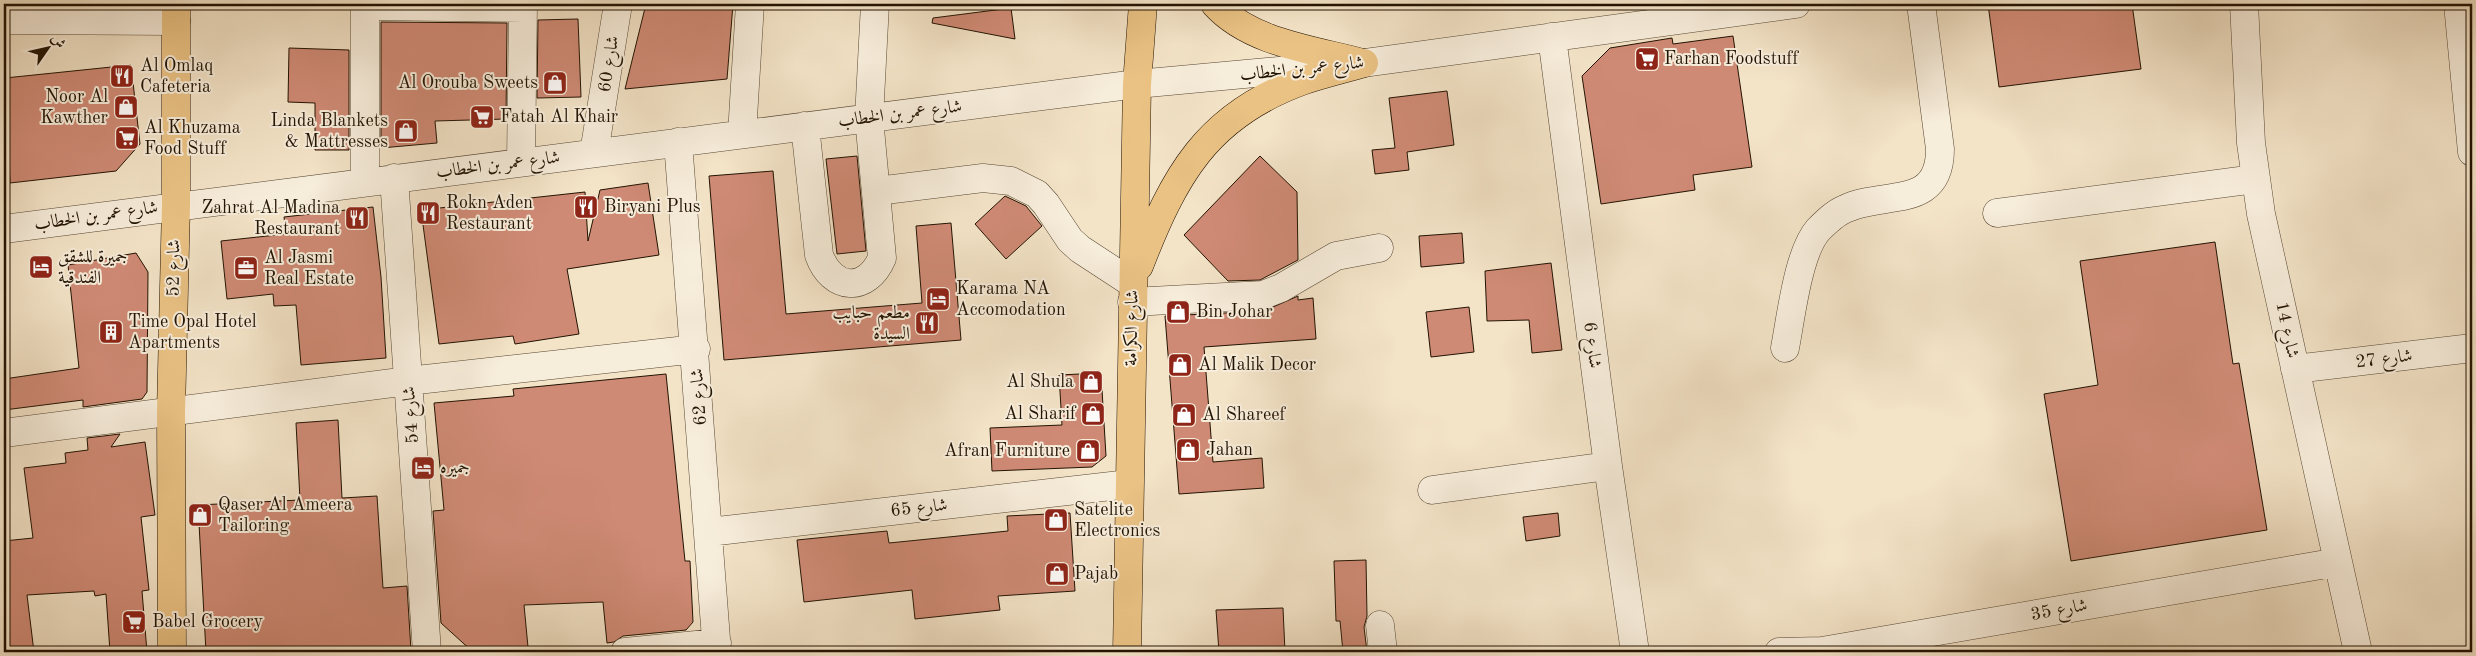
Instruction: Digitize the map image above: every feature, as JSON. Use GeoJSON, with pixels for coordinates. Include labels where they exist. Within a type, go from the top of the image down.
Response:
{"type":"FeatureCollection","features":[{"type":"Feature","properties":{"kind":"main road","name":"شارع الكرامة"},"geometry":{"type":"LineString","coordinates":[[1127,652],[1132,293],[1137,84],[1142,4]]}},
{"type":"Feature","properties":{"kind":"main road"},"geometry":{"type":"LineString","coordinates":[[1215,4],[1242,25],[1269,38],[1364,63]]}},
{"type":"Feature","properties":{"kind":"main road","name":"شارع 52"},"geometry":{"type":"LineString","coordinates":[[172,652],[171,412],[176,205],[176,12]]}},
{"type":"Feature","properties":{"kind":"main road"},"geometry":{"type":"LineString","coordinates":[[1132,293],[1168,197],[1183,170],[1202,147],[1248,107],[1274,92],[1302,81],[1364,63]]}},
{"type":"Feature","properties":{"kind":"street","name":"شارع 60"},"geometry":{"type":"LineString","coordinates":[[594,153],[618,4]]}},
{"type":"Feature","properties":{"kind":"street"},"geometry":{"type":"LineString","coordinates":[[742,134],[750,4]]}},
{"type":"Feature","properties":{"kind":"street"},"geometry":{"type":"LineString","coordinates":[[805,126],[820,255],[824,267],[832,277],[844,282],[857,283],[868,279],[877,270],[882,258],[869,118],[875,4]]}},
{"type":"Feature","properties":{"kind":"street","name":"شارع عمر بن الخطاب"},"geometry":{"type":"LineString","coordinates":[[4,229],[176,205],[1137,84],[1364,63],[1552,37],[1648,14],[1796,4]]}},
{"type":"Feature","properties":{"kind":"street"},"geometry":{"type":"LineString","coordinates":[[1785,348],[1802,267],[1817,232],[1829,219],[1845,208],[1922,190],[1934,180],[1940,165],[1940,149],[1921,4]]}},
{"type":"Feature","properties":{"kind":"street","name":"شارع 14"},"geometry":{"type":"LineString","coordinates":[[2244,4],[2251,143],[2255,179],[2295,370],[2358,652]]}},
{"type":"Feature","properties":{"kind":"street"},"geometry":{"type":"LineString","coordinates":[[2458,4],[2468,60],[2472,152]]}},
{"type":"Feature","properties":{"kind":"street"},"geometry":{"type":"LineString","coordinates":[[365,182],[365,5],[523,6],[521,162]]}},
{"type":"Feature","properties":{"kind":"street"},"geometry":{"type":"LineString","coordinates":[[4,20],[176,12]]}},
{"type":"Feature","properties":{"kind":"street","name":"شارع 6"},"geometry":{"type":"LineString","coordinates":[[1552,37],[1608,466],[1635,652]]}},
{"type":"Feature","properties":{"kind":"street","name":"شارع 62"},"geometry":{"type":"LineString","coordinates":[[678,142],[696,349],[717,648]]}},
{"type":"Feature","properties":{"kind":"street","name":"شارع 54"},"geometry":{"type":"LineString","coordinates":[[394,178],[427,652]]}},
{"type":"Feature","properties":{"kind":"street"},"geometry":{"type":"LineString","coordinates":[[876,191],[983,178],[1011,181],[1037,194],[1070,240],[1132,293],[1263,295],[1281,288],[1336,256],[1379,248]]}},
{"type":"Feature","properties":{"kind":"street"},"geometry":{"type":"LineString","coordinates":[[1997,213],[2255,179]]}},
{"type":"Feature","properties":{"kind":"street","name":"شارع 27"},"geometry":{"type":"LineString","coordinates":[[2295,370],[2472,348]]}},
{"type":"Feature","properties":{"kind":"street"},"geometry":{"type":"LineString","coordinates":[[4,433],[408,381],[696,349]]}},
{"type":"Feature","properties":{"kind":"street"},"geometry":{"type":"LineString","coordinates":[[1432,490],[1608,466]]}},
{"type":"Feature","properties":{"kind":"street","name":"شارع 65"},"geometry":{"type":"LineString","coordinates":[[709,532],[1129,484]]}},
{"type":"Feature","properties":{"kind":"street","name":"شارع 35"},"geometry":{"type":"LineString","coordinates":[[1779,652],[1822,652],[2338,562]]}},
{"type":"Feature","properties":{"kind":"street"},"geometry":{"type":"LineString","coordinates":[[1380,625],[1383,652]]}},
{"type":"Feature","properties":{"kind":"street"},"geometry":{"type":"LineString","coordinates":[[625,652],[717,648]]}},
{"type":"Feature","properties":{"kind":"building"},"geometry":{"type":"Polygon","coordinates":[[[646,4],[733,4],[727,79],[625,89],[646,4]]]}},
{"type":"Feature","properties":{"kind":"building"},"geometry":{"type":"Polygon","coordinates":[[[1988,4],[2132,4],[2141,69],[1999,87],[1988,4]]]}},
{"type":"Feature","properties":{"kind":"building"},"geometry":{"type":"Polygon","coordinates":[[[1011,8],[1015,39],[932,23],[933,18],[1011,8]]]}},
{"type":"Feature","properties":{"kind":"building"},"geometry":{"type":"Polygon","coordinates":[[[578,19],[581,97],[537,98],[538,20],[578,19]]]}},
{"type":"Feature","properties":{"kind":"building"},"geometry":{"type":"Polygon","coordinates":[[[381,22],[507,23],[506,119],[435,121],[437,143],[381,148],[381,22]]]}},
{"type":"Feature","properties":{"kind":"building"},"geometry":{"type":"Polygon","coordinates":[[[1733,36],[1752,167],[1693,175],[1695,190],[1601,204],[1582,76],[1610,48],[1672,38],[1673,44],[1733,36]]]}},
{"type":"Feature","properties":{"kind":"building"},"geometry":{"type":"Polygon","coordinates":[[[289,48],[349,50],[349,150],[315,150],[315,103],[288,102],[289,48]]]}},
{"type":"Feature","properties":{"kind":"building"},"geometry":{"type":"Polygon","coordinates":[[[131,65],[140,144],[116,171],[10,183],[5,78],[131,65]]]}},
{"type":"Feature","properties":{"kind":"building"},"geometry":{"type":"Polygon","coordinates":[[[1447,91],[1454,145],[1407,152],[1409,170],[1375,174],[1372,150],[1395,148],[1389,98],[1447,91]]]}},
{"type":"Feature","properties":{"kind":"building"},"geometry":{"type":"Polygon","coordinates":[[[857,156],[866,251],[837,254],[826,159],[857,156]]]}},
{"type":"Feature","properties":{"kind":"building"},"geometry":{"type":"Polygon","coordinates":[[[1260,156],[1297,192],[1298,260],[1260,280],[1228,281],[1184,235],[1260,156]]]}},
{"type":"Feature","properties":{"kind":"building"},"geometry":{"type":"Polygon","coordinates":[[[773,171],[786,314],[922,303],[916,226],[951,223],[961,340],[724,360],[709,176],[773,171]]]}},
{"type":"Feature","properties":{"kind":"building"},"geometry":{"type":"Polygon","coordinates":[[[648,183],[659,255],[567,269],[579,334],[515,344],[513,336],[439,344],[421,210],[585,192],[588,241],[600,190],[648,183]]]}},
{"type":"Feature","properties":{"kind":"building"},"geometry":{"type":"Polygon","coordinates":[[[1005,196],[1026,206],[1042,226],[1006,259],[975,224],[1005,196]]]}},
{"type":"Feature","properties":{"kind":"building"},"geometry":{"type":"Polygon","coordinates":[[[373,207],[381,277],[386,358],[301,365],[296,305],[274,306],[273,294],[227,299],[221,241],[286,234],[284,217],[373,207]]]}},
{"type":"Feature","properties":{"kind":"building"},"geometry":{"type":"Polygon","coordinates":[[[1462,233],[1464,263],[1421,267],[1419,236],[1462,233]]]}},
{"type":"Feature","properties":{"kind":"building"},"geometry":{"type":"Polygon","coordinates":[[[2215,242],[2233,364],[2239,363],[2267,530],[2071,561],[2044,394],[2098,385],[2080,261],[2215,242]]]}},
{"type":"Feature","properties":{"kind":"building","name":"Time Opal Hotel Apartments"},"geometry":{"type":"Polygon","coordinates":[[[136,253],[148,272],[147,392],[142,399],[83,407],[83,400],[4,410],[4,379],[79,368],[68,265],[136,253]]]}},
{"type":"Feature","properties":{"kind":"building"},"geometry":{"type":"Polygon","coordinates":[[[1551,263],[1562,350],[1532,353],[1529,320],[1487,321],[1485,271],[1551,263]]]}},
{"type":"Feature","properties":{"kind":"building"},"geometry":{"type":"Polygon","coordinates":[[[1298,296],[1298,300],[1313,298],[1316,339],[1204,347],[1213,462],[1262,458],[1264,488],[1179,494],[1165,316],[1264,311],[1298,296]]]}},
{"type":"Feature","properties":{"kind":"building"},"geometry":{"type":"Polygon","coordinates":[[[1469,307],[1474,352],[1431,357],[1426,312],[1469,307]]]}},
{"type":"Feature","properties":{"kind":"building"},"geometry":{"type":"Polygon","coordinates":[[[1101,373],[1106,456],[1092,467],[992,471],[990,428],[1062,425],[1059,375],[1101,373]]]}},
{"type":"Feature","properties":{"kind":"building"},"geometry":{"type":"Polygon","coordinates":[[[666,374],[685,561],[690,561],[693,622],[686,630],[623,636],[614,642],[607,643],[603,602],[524,605],[528,647],[473,652],[441,623],[433,511],[444,510],[434,403],[514,396],[513,389],[666,374]]]}},
{"type":"Feature","properties":{"kind":"building"},"geometry":{"type":"Polygon","coordinates":[[[338,420],[342,498],[377,496],[383,588],[407,586],[411,651],[206,652],[198,505],[300,500],[296,423],[338,420]]]}},
{"type":"Feature","properties":{"kind":"building"},"geometry":{"type":"Polygon","coordinates":[[[120,434],[111,447],[145,442],[155,515],[141,517],[149,590],[142,591],[147,652],[110,652],[106,594],[95,596],[94,591],[27,595],[34,652],[4,652],[4,541],[33,538],[24,468],[66,463],[65,453],[88,450],[87,438],[120,434]]]}},
{"type":"Feature","properties":{"kind":"building"},"geometry":{"type":"Polygon","coordinates":[[[1070,513],[1075,591],[998,596],[1000,610],[915,619],[912,590],[804,602],[797,540],[887,531],[889,543],[1008,531],[1007,516],[1070,513]]]}},
{"type":"Feature","properties":{"kind":"building"},"geometry":{"type":"Polygon","coordinates":[[[1558,513],[1560,536],[1526,541],[1523,517],[1558,513]]]}},
{"type":"Feature","properties":{"kind":"building"},"geometry":{"type":"Polygon","coordinates":[[[1366,560],[1367,616],[1364,627],[1367,652],[1343,652],[1340,621],[1336,621],[1334,561],[1366,560]]]}},
{"type":"Feature","properties":{"kind":"building"},"geometry":{"type":"Polygon","coordinates":[[[1283,608],[1285,652],[1219,652],[1216,610],[1283,608]]]}},
{"type":"Feature","properties":{"kind":"place","name":"Farhan Foodstuff"},"geometry":{"type":"Point","coordinates":[1647,59]}},
{"type":"Feature","properties":{"kind":"place","name":"Al Omlaq Cafeteria"},"geometry":{"type":"Point","coordinates":[122,76]}},
{"type":"Feature","properties":{"kind":"place","name":"Al Orouba Sweets"},"geometry":{"type":"Point","coordinates":[555,83]}},
{"type":"Feature","properties":{"kind":"place","name":"Noor Al Kawther"},"geometry":{"type":"Point","coordinates":[126,107]}},
{"type":"Feature","properties":{"kind":"place","name":"Fatah Al Khair"},"geometry":{"type":"Point","coordinates":[482,117]}},
{"type":"Feature","properties":{"kind":"place","name":"Linda Blankets & Mattresses"},"geometry":{"type":"Point","coordinates":[406,131]}},
{"type":"Feature","properties":{"kind":"place","name":"Al Khuzama Food Stuff"},"geometry":{"type":"Point","coordinates":[127,138]}},
{"type":"Feature","properties":{"kind":"place","name":"Biryani Plus"},"geometry":{"type":"Point","coordinates":[586,207]}},
{"type":"Feature","properties":{"kind":"place","name":"Rokn Aden Restaurant"},"geometry":{"type":"Point","coordinates":[428,213]}},
{"type":"Feature","properties":{"kind":"place","name":"Zahrat Al Madina Restaurant"},"geometry":{"type":"Point","coordinates":[357,218]}},
{"type":"Feature","properties":{"kind":"place","name":"جميرة للشقق الفندقية"},"geometry":{"type":"Point","coordinates":[41,267]}},
{"type":"Feature","properties":{"kind":"place","name":"Al Jasmi Real Estate"},"geometry":{"type":"Point","coordinates":[246,268]}},
{"type":"Feature","properties":{"kind":"place","name":"Karama NA Accomodation"},"geometry":{"type":"Point","coordinates":[938,299]}},
{"type":"Feature","properties":{"kind":"place","name":"Bin Johar"},"geometry":{"type":"Point","coordinates":[1178,312]}},
{"type":"Feature","properties":{"kind":"place","name":"مطعم حبايب السيدة"},"geometry":{"type":"Point","coordinates":[927,323]}},
{"type":"Feature","properties":{"kind":"place","name":"Time Opal Hotel Apartments"},"geometry":{"type":"Point","coordinates":[111,332]}},
{"type":"Feature","properties":{"kind":"place","name":"Al Malik Decor"},"geometry":{"type":"Point","coordinates":[1180,365]}},
{"type":"Feature","properties":{"kind":"place","name":"Al Shula"},"geometry":{"type":"Point","coordinates":[1091,382]}},
{"type":"Feature","properties":{"kind":"place","name":"Al Sharif"},"geometry":{"type":"Point","coordinates":[1093,414]}},
{"type":"Feature","properties":{"kind":"place","name":"Al Shareef"},"geometry":{"type":"Point","coordinates":[1184,415]}},
{"type":"Feature","properties":{"kind":"place","name":"Jahan"},"geometry":{"type":"Point","coordinates":[1188,450]}},
{"type":"Feature","properties":{"kind":"place","name":"Afran Furniture"},"geometry":{"type":"Point","coordinates":[1088,451]}},
{"type":"Feature","properties":{"kind":"place","name":"جميره"},"geometry":{"type":"Point","coordinates":[423,468]}},
{"type":"Feature","properties":{"kind":"place","name":"Qaser Al Ameera Tailoring"},"geometry":{"type":"Point","coordinates":[200,515]}},
{"type":"Feature","properties":{"kind":"place","name":"Satelite Electronics"},"geometry":{"type":"Point","coordinates":[1056,520]}},
{"type":"Feature","properties":{"kind":"place","name":"Pajab"},"geometry":{"type":"Point","coordinates":[1057,574]}},
{"type":"Feature","properties":{"kind":"place","name":"Babel Grocery"},"geometry":{"type":"Point","coordinates":[134,622]}}]}
